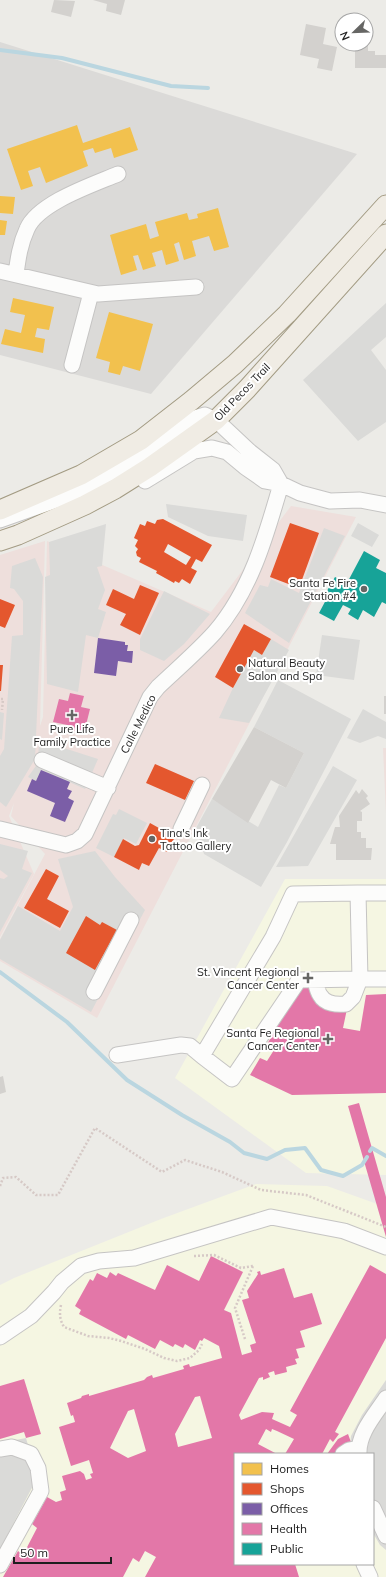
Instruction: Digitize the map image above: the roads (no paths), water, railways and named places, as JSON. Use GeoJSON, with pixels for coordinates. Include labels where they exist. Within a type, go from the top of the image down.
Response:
{"type":"FeatureCollection","features":[{"type":"Feature","properties":{"kind":"main road"},"geometry":{"type":"LineString","coordinates":[[0,510],[81,475],[141,440],[191,401],[235,364],[287,314],[386,205]]}},
{"type":"Feature","properties":{"kind":"main road","name":"Old Pecos Trail"},"geometry":{"type":"LineString","coordinates":[[0,541],[18,535],[85,505],[115,489],[150,467],[216,420],[247,389],[386,234]]}},
{"type":"Feature","properties":{"kind":"street"},"geometry":{"type":"LineString","coordinates":[[16,274],[20,247],[27,228],[37,214],[50,204],[118,174]]}},
{"type":"Feature","properties":{"kind":"street"},"geometry":{"type":"LineString","coordinates":[[0,270],[98,294],[196,287]]}},
{"type":"Feature","properties":{"kind":"street"},"geometry":{"type":"LineString","coordinates":[[72,365],[91,293]]}},
{"type":"Feature","properties":{"kind":"street"},"geometry":{"type":"LineString","coordinates":[[0,520],[60,500],[76,493],[154,447],[195,418],[205,415],[216,420],[249,451],[273,470],[281,484]]}},
{"type":"Feature","properties":{"kind":"street"},"geometry":{"type":"LineString","coordinates":[[18,535],[89,513],[130,491],[186,455],[202,449],[212,448],[227,452],[265,481],[281,484],[300,493],[330,501],[360,500],[386,505]]}},
{"type":"Feature","properties":{"kind":"street","name":"Calle Medico"},"geometry":{"type":"LineString","coordinates":[[0,829],[66,845],[73,843],[85,834],[150,697],[158,687],[215,632],[244,589],[266,535],[281,484]]}},
{"type":"Feature","properties":{"kind":"street"},"geometry":{"type":"LineString","coordinates":[[42,760],[108,788]]}},
{"type":"Feature","properties":{"kind":"street"},"geometry":{"type":"LineString","coordinates":[[181,829],[202,785]]}},
{"type":"Feature","properties":{"kind":"street"},"geometry":{"type":"LineString","coordinates":[[315,980],[320,996],[328,1002],[338,1005],[346,1004],[353,997],[360,979],[358,893]]}},
{"type":"Feature","properties":{"kind":"street"},"geometry":{"type":"LineString","coordinates":[[202,1056],[273,937],[293,894],[386,893]]}},
{"type":"Feature","properties":{"kind":"street"},"geometry":{"type":"LineString","coordinates":[[94,992],[131,920]]}},
{"type":"Feature","properties":{"kind":"street"},"geometry":{"type":"LineString","coordinates":[[117,1055],[181,1045],[190,1046],[232,1079],[298,980],[386,979]]}},
{"type":"Feature","properties":{"kind":"street"},"geometry":{"type":"LineString","coordinates":[[0,1338],[31,1316],[62,1282],[81,1266],[99,1261],[134,1258],[272,1217],[344,1231],[386,1247]]}},
{"type":"Feature","properties":{"kind":"street"},"geometry":{"type":"LineString","coordinates":[[344,1453],[349,1450],[359,1451],[367,1426],[386,1398]]}},
{"type":"Feature","properties":{"kind":"street"},"geometry":{"type":"LineString","coordinates":[[0,1449],[12,1447],[31,1454],[38,1468],[41,1491],[0,1565]]}},
{"type":"Feature","properties":{"kind":"street"},"geometry":{"type":"LineString","coordinates":[[374,1510],[386,1536]]}},
{"type":"Feature","properties":{"kind":"street"},"geometry":{"type":"LineString","coordinates":[[364,1565],[370,1577]]}},
{"type":"Feature","properties":{"kind":"waterway"},"geometry":{"type":"LineString","coordinates":[[0,50],[62,58],[171,86],[208,88]]}},
{"type":"Feature","properties":{"kind":"waterway"},"geometry":{"type":"LineString","coordinates":[[0,972],[67,1022],[127,1080],[182,1115],[230,1142],[244,1153],[267,1159],[285,1150],[305,1148],[321,1170],[343,1176],[362,1165],[367,1157]]}},
{"type":"Feature","properties":{"kind":"waterway"},"geometry":{"type":"LineString","coordinates":[[370,1151],[372,1148],[386,1156]]}},
{"type":"Feature","properties":{"kind":"place","name":"Santa Fe Fire Station #4"},"geometry":{"type":"Point","coordinates":[364,589]}},
{"type":"Feature","properties":{"kind":"place","name":"Natural Beauty Salon and Spa"},"geometry":{"type":"Point","coordinates":[240,669]}},
{"type":"Feature","properties":{"kind":"place","name":"Pure Life Family Practice"},"geometry":{"type":"Point","coordinates":[72,715]}},
{"type":"Feature","properties":{"kind":"place","name":"Tina's Ink Tattoo Gallery"},"geometry":{"type":"Point","coordinates":[152,839]}},
{"type":"Feature","properties":{"kind":"place","name":"St. Vincent Regional Cancer Center"},"geometry":{"type":"Point","coordinates":[308,978]}},
{"type":"Feature","properties":{"kind":"place","name":"Santa Fe Regional Cancer Center"},"geometry":{"type":"Point","coordinates":[328,1039]}}]}
